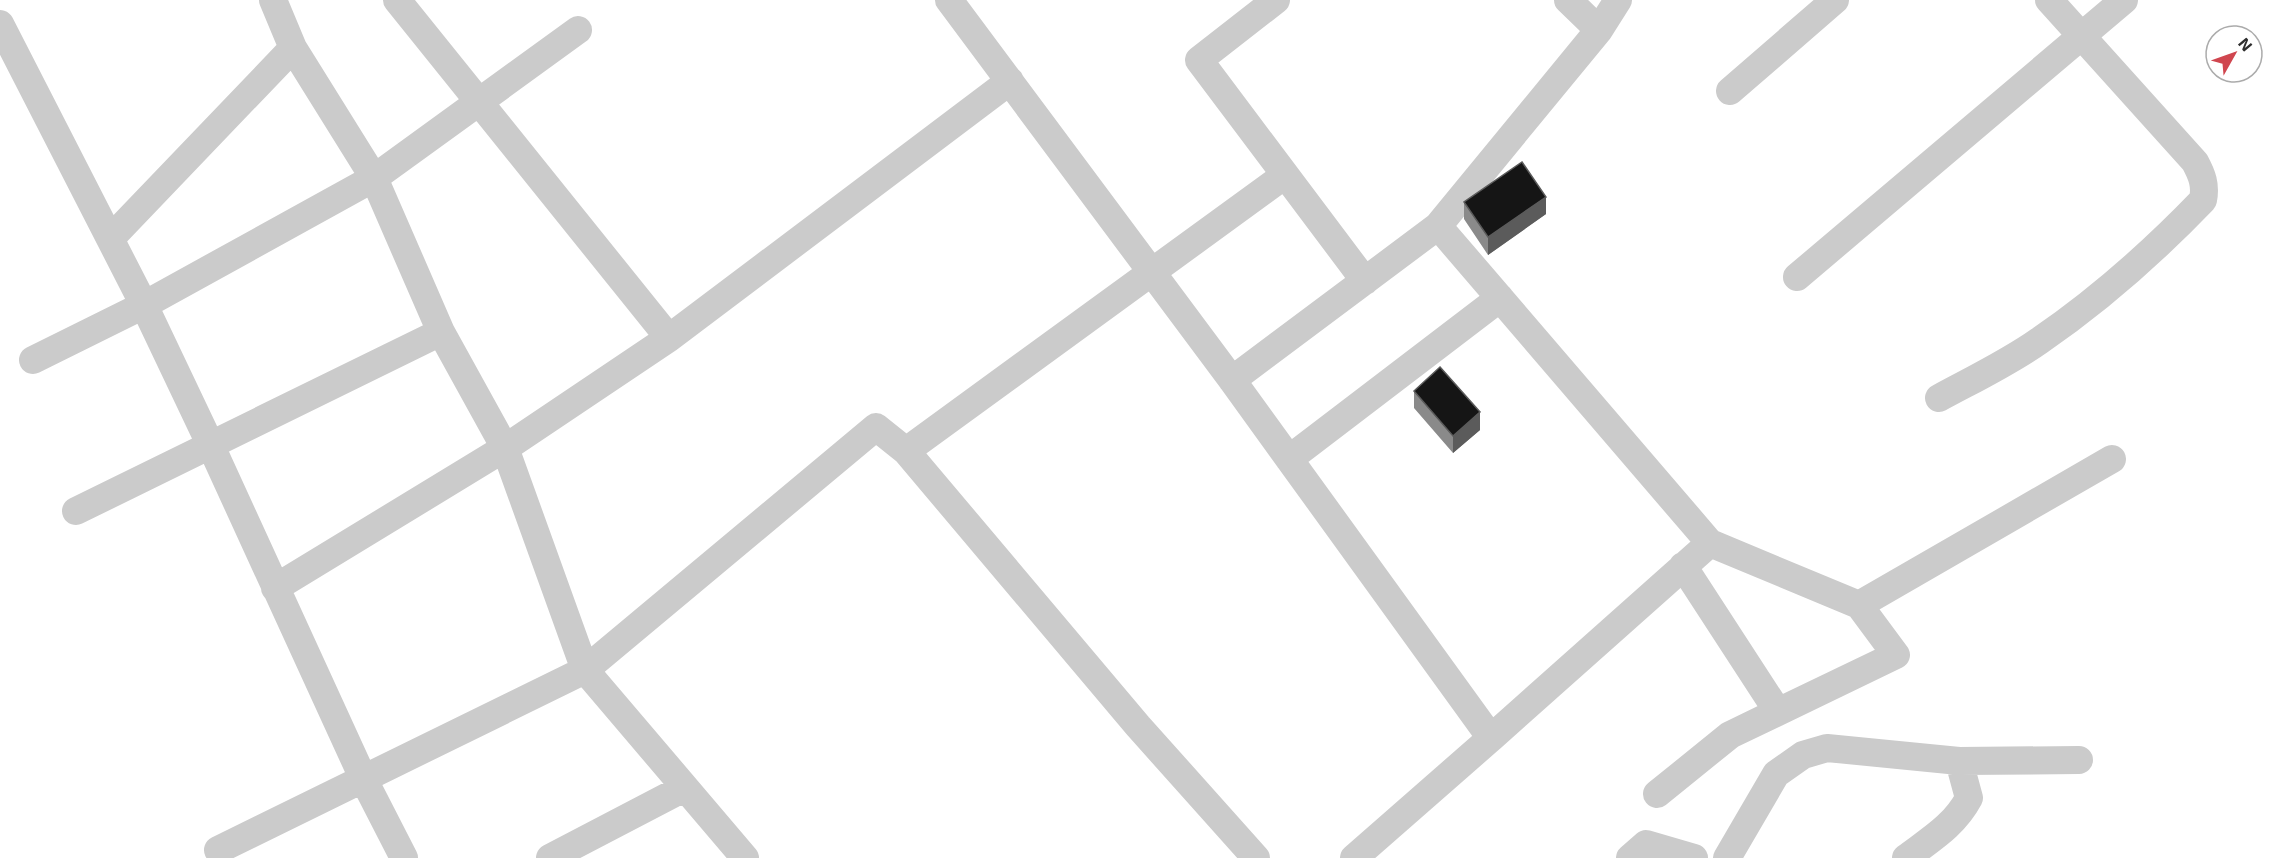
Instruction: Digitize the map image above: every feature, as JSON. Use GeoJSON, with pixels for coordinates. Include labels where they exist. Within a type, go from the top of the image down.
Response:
{"type":"FeatureCollection","features":[{"type":"Feature","properties":{"kind":"street"},"geometry":{"type":"LineString","coordinates":[[273,0],[293,48],[374,178],[441,332],[505,448],[585,670],[745,858]]}},
{"type":"Feature","properties":{"kind":"street"},"geometry":{"type":"LineString","coordinates":[[397,0],[669,338]]}},
{"type":"Feature","properties":{"kind":"street"},"geometry":{"type":"LineString","coordinates":[[949,0],[1232,380],[1491,738]]}},
{"type":"Feature","properties":{"kind":"street"},"geometry":{"type":"LineString","coordinates":[[1276,0],[1199,60],[1365,280]]}},
{"type":"Feature","properties":{"kind":"street"},"geometry":{"type":"LineString","coordinates":[[1568,0],[1599,30]]}},
{"type":"Feature","properties":{"kind":"street"},"geometry":{"type":"LineString","coordinates":[[1232,380],[1438,226],[1599,30],[1618,0]]}},
{"type":"Feature","properties":{"kind":"street"},"geometry":{"type":"LineString","coordinates":[[1730,91],[1835,0]]}},
{"type":"Feature","properties":{"kind":"street"},"geometry":{"type":"LineString","coordinates":[[1939,398],[2037,343],[2086,308],[2123,277],[2202,200],[2205,189],[2203,176],[2195,162],[2049,0]]}},
{"type":"Feature","properties":{"kind":"street"},"geometry":{"type":"LineString","coordinates":[[1797,277],[2124,0]]}},
{"type":"Feature","properties":{"kind":"street"},"geometry":{"type":"LineString","coordinates":[[0,24],[144,305],[212,446],[363,778],[404,858]]}},
{"type":"Feature","properties":{"kind":"street"},"geometry":{"type":"LineString","coordinates":[[33,360],[144,305],[374,178],[578,30]]}},
{"type":"Feature","properties":{"kind":"street"},"geometry":{"type":"LineString","coordinates":[[111,238],[293,48]]}},
{"type":"Feature","properties":{"kind":"street"},"geometry":{"type":"LineString","coordinates":[[275,588],[505,448],[669,338],[1010,81]]}},
{"type":"Feature","properties":{"kind":"street"},"geometry":{"type":"LineString","coordinates":[[906,451],[1285,175]]}},
{"type":"Feature","properties":{"kind":"street"},"geometry":{"type":"LineString","coordinates":[[1438,226],[1710,543],[1859,605],[1896,655],[1730,735],[1657,794]]}},
{"type":"Feature","properties":{"kind":"street"},"geometry":{"type":"LineString","coordinates":[[1289,459],[1500,298]]}},
{"type":"Feature","properties":{"kind":"street"},"geometry":{"type":"LineString","coordinates":[[76,511],[441,332]]}},
{"type":"Feature","properties":{"kind":"street"},"geometry":{"type":"LineString","coordinates":[[218,850],[585,670],[876,427],[906,451],[1138,726],[1256,858]]}},
{"type":"Feature","properties":{"kind":"street"},"geometry":{"type":"LineString","coordinates":[[1859,605],[2112,459]]}},
{"type":"Feature","properties":{"kind":"street"},"geometry":{"type":"LineString","coordinates":[[1354,858],[1710,543]]}},
{"type":"Feature","properties":{"kind":"street"},"geometry":{"type":"LineString","coordinates":[[1683,566],[1778,712]]}},
{"type":"Feature","properties":{"kind":"street"},"geometry":{"type":"LineString","coordinates":[[1727,858],[1776,774],[1803,755],[1827,748],[1959,761],[2079,760]]}},
{"type":"Feature","properties":{"kind":"street"},"geometry":{"type":"LineString","coordinates":[[1906,858],[1953,823],[1962,812],[1969,798],[1959,761]]}},
{"type":"Feature","properties":{"kind":"street"},"geometry":{"type":"LineString","coordinates":[[550,858],[684,788]]}},
{"type":"Feature","properties":{"kind":"street"},"geometry":{"type":"LineString","coordinates":[[1630,858],[1646,844],[1694,858]]}},
{"type":"Feature","properties":{"kind":"building"},"geometry":{"type":"Polygon","coordinates":[[[1522,162],[1546,197],[1488,237],[1464,202],[1522,162]]]}},
{"type":"Feature","properties":{"kind":"building"},"geometry":{"type":"Polygon","coordinates":[[[1440,367],[1480,412],[1453,436],[1414,391],[1440,367]]]}}]}
